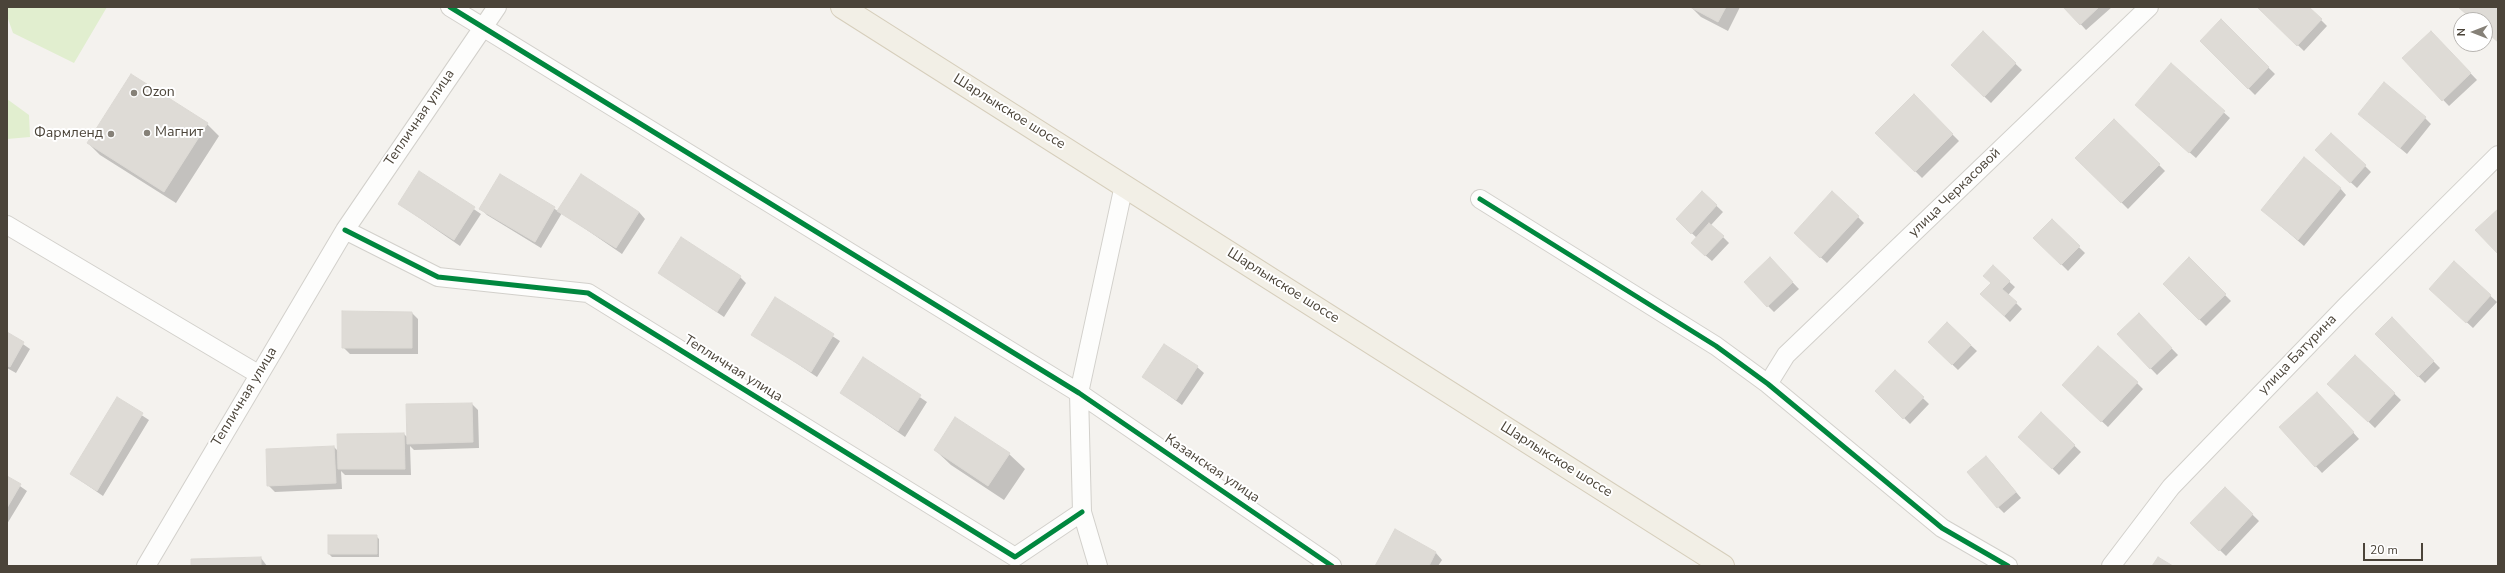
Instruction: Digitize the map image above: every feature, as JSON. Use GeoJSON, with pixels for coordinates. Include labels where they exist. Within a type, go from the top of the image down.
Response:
{"type":"FeatureCollection","features":[{"type":"Feature","properties":{"kind":"main road","name":"Шарлыкское шоссе"},"geometry":{"type":"LineString","coordinates":[[842,7],[1723,566]]}},
{"type":"Feature","properties":{"kind":"street","name":"Казанская улица"},"geometry":{"type":"LineString","coordinates":[[450,7],[1079,393],[1332,566]]}},
{"type":"Feature","properties":{"kind":"street","name":"Тепличная улица"},"geometry":{"type":"LineString","coordinates":[[146,566],[258,374],[345,230],[481,26],[497,7]]}},
{"type":"Feature","properties":{"kind":"street","name":"улица Черкасовой"},"geometry":{"type":"LineString","coordinates":[[1768,384],[1786,356],[2149,7]]}},
{"type":"Feature","properties":{"kind":"street","name":"улица Батурина"},"geometry":{"type":"LineString","coordinates":[[2111,566],[2170,486],[2347,304],[2498,155]]}},
{"type":"Feature","properties":{"kind":"street"},"geometry":{"type":"LineString","coordinates":[[1098,566],[1082,512],[1079,393],[1124,185]]}},
{"type":"Feature","properties":{"kind":"street"},"geometry":{"type":"LineString","coordinates":[[1480,199],[1716,346],[1768,384],[1942,528],[2008,566]]}},
{"type":"Feature","properties":{"kind":"street"},"geometry":{"type":"LineString","coordinates":[[7,225],[258,374]]}},
{"type":"Feature","properties":{"kind":"street","name":"Тепличная улица"},"geometry":{"type":"LineString","coordinates":[[345,230],[438,277],[588,293],[1014,561],[1082,512]]}},
{"type":"Feature","properties":{"kind":"green space"},"geometry":{"type":"Polygon","coordinates":[[[7,7],[107,7],[74,63],[13,33],[7,16],[7,7]]]}},
{"type":"Feature","properties":{"kind":"green space"},"geometry":{"type":"Polygon","coordinates":[[[7,99],[29,115],[30,137],[7,139],[7,99]]]}},
{"type":"Feature","properties":{"kind":"building"},"geometry":{"type":"Polygon","coordinates":[[[1690,7],[1726,7],[1718,22],[1690,7]]]}},
{"type":"Feature","properties":{"kind":"building"},"geometry":{"type":"Polygon","coordinates":[[[2063,7],[2099,7],[2080,25],[2063,7]]]}},
{"type":"Feature","properties":{"kind":"building"},"geometry":{"type":"Polygon","coordinates":[[[2257,7],[2309,7],[2322,19],[2297,46],[2257,7]]]}},
{"type":"Feature","properties":{"kind":"building"},"geometry":{"type":"Polygon","coordinates":[[[2458,7],[2498,7],[2498,42],[2493,38],[2493,12],[2464,12],[2458,7]]]}},
{"type":"Feature","properties":{"kind":"building"},"geometry":{"type":"Polygon","coordinates":[[[2221,19],[2269,67],[2248,89],[2200,41],[2221,19]]]}},
{"type":"Feature","properties":{"kind":"building"},"geometry":{"type":"Polygon","coordinates":[[[1983,31],[2016,63],[1984,97],[1951,65],[1983,31]]]}},
{"type":"Feature","properties":{"kind":"building"},"geometry":{"type":"Polygon","coordinates":[[[2431,31],[2471,73],[2442,101],[2402,58],[2431,31]]]}},
{"type":"Feature","properties":{"kind":"building"},"geometry":{"type":"Polygon","coordinates":[[[2171,63],[2225,111],[2189,153],[2135,105],[2171,63]]]}},
{"type":"Feature","properties":{"kind":"building","name":"Магнит"},"geometry":{"type":"Polygon","coordinates":[[[131,74],[208,123],[164,192],[87,143],[131,74]]]}},
{"type":"Feature","properties":{"kind":"building"},"geometry":{"type":"Polygon","coordinates":[[[2384,82],[2426,117],[2400,148],[2358,114],[2384,82]]]}},
{"type":"Feature","properties":{"kind":"building"},"geometry":{"type":"Polygon","coordinates":[[[1914,94],[1953,134],[1915,172],[1875,133],[1914,94]]]}},
{"type":"Feature","properties":{"kind":"building"},"geometry":{"type":"Polygon","coordinates":[[[2114,119],[2160,164],[2121,203],[2075,158],[2114,119]]]}},
{"type":"Feature","properties":{"kind":"building"},"geometry":{"type":"Polygon","coordinates":[[[2331,133],[2366,165],[2350,183],[2315,150],[2331,133]]]}},
{"type":"Feature","properties":{"kind":"building"},"geometry":{"type":"Polygon","coordinates":[[[2304,157],[2341,188],[2298,240],[2261,210],[2304,157]]]}},
{"type":"Feature","properties":{"kind":"building"},"geometry":{"type":"Polygon","coordinates":[[[419,171],[475,207],[454,240],[398,204],[419,171]]]}},
{"type":"Feature","properties":{"kind":"building"},"geometry":{"type":"Polygon","coordinates":[[[500,174],[555,207],[535,242],[479,209],[500,174]]]}},
{"type":"Feature","properties":{"kind":"building"},"geometry":{"type":"Polygon","coordinates":[[[581,174],[639,212],[616,248],[557,211],[581,174]]]}},
{"type":"Feature","properties":{"kind":"building"},"geometry":{"type":"Polygon","coordinates":[[[1702,191],[1717,205],[1691,234],[1676,219],[1702,191]]]}},
{"type":"Feature","properties":{"kind":"building"},"geometry":{"type":"Polygon","coordinates":[[[1832,191],[1859,216],[1820,258],[1794,233],[1832,191]]]}},
{"type":"Feature","properties":{"kind":"building"},"geometry":{"type":"Polygon","coordinates":[[[2498,209],[2498,254],[2475,230],[2498,209]]]}},
{"type":"Feature","properties":{"kind":"building"},"geometry":{"type":"Polygon","coordinates":[[[2052,219],[2080,246],[2061,265],[2033,238],[2052,219]]]}},
{"type":"Feature","properties":{"kind":"building"},"geometry":{"type":"Polygon","coordinates":[[[1709,223],[1724,236],[1705,256],[1691,243],[1709,223]]]}},
{"type":"Feature","properties":{"kind":"building"},"geometry":{"type":"Polygon","coordinates":[[[681,237],[741,276],[717,312],[658,273],[681,237]]]}},
{"type":"Feature","properties":{"kind":"building"},"geometry":{"type":"Polygon","coordinates":[[[1770,257],[1793,282],[1767,307],[1744,282],[1770,257]]]}},
{"type":"Feature","properties":{"kind":"building"},"geometry":{"type":"Polygon","coordinates":[[[2189,257],[2226,294],[2199,320],[2163,284],[2189,257]]]}},
{"type":"Feature","properties":{"kind":"building"},"geometry":{"type":"Polygon","coordinates":[[[2454,261],[2491,295],[2466,323],[2429,289],[2454,261]]]}},
{"type":"Feature","properties":{"kind":"building"},"geometry":{"type":"Polygon","coordinates":[[[1993,265],[2010,281],[2002,289],[2017,302],[2004,316],[1980,294],[1991,283],[1983,276],[1993,265]]]}},
{"type":"Feature","properties":{"kind":"building"},"geometry":{"type":"Polygon","coordinates":[[[775,297],[834,334],[811,372],[751,335],[775,297]]]}},
{"type":"Feature","properties":{"kind":"building"},"geometry":{"type":"Polygon","coordinates":[[[342,311],[412,312],[412,348],[342,348],[342,311]]]}},
{"type":"Feature","properties":{"kind":"building"},"geometry":{"type":"Polygon","coordinates":[[[2139,313],[2172,348],[2150,369],[2117,334],[2139,313]]]}},
{"type":"Feature","properties":{"kind":"building"},"geometry":{"type":"Polygon","coordinates":[[[2392,317],[2434,361],[2418,377],[2375,334],[2392,317]]]}},
{"type":"Feature","properties":{"kind":"building"},"geometry":{"type":"Polygon","coordinates":[[[1947,322],[1971,345],[1952,365],[1928,342],[1947,322]]]}},
{"type":"Feature","properties":{"kind":"building"},"geometry":{"type":"Polygon","coordinates":[[[7,332],[24,342],[10,367],[7,366],[7,332]]]}},
{"type":"Feature","properties":{"kind":"building"},"geometry":{"type":"Polygon","coordinates":[[[1164,344],[1198,366],[1176,400],[1142,377],[1164,344]]]}},
{"type":"Feature","properties":{"kind":"building"},"geometry":{"type":"Polygon","coordinates":[[[2098,346],[2138,382],[2101,422],[2062,385],[2098,346]]]}},
{"type":"Feature","properties":{"kind":"building"},"geometry":{"type":"Polygon","coordinates":[[[2355,355],[2395,393],[2368,422],[2327,384],[2355,355]]]}},
{"type":"Feature","properties":{"kind":"building"},"geometry":{"type":"Polygon","coordinates":[[[863,357],[921,395],[898,431],[840,393],[863,357]]]}},
{"type":"Feature","properties":{"kind":"building"},"geometry":{"type":"Polygon","coordinates":[[[1895,370],[1924,397],[1903,419],[1875,391],[1895,370]]]}},
{"type":"Feature","properties":{"kind":"building"},"geometry":{"type":"Polygon","coordinates":[[[2317,392],[2354,432],[2315,467],[2279,427],[2317,392]]]}},
{"type":"Feature","properties":{"kind":"building"},"geometry":{"type":"Polygon","coordinates":[[[117,397],[143,413],[97,491],[70,474],[117,397]]]}},
{"type":"Feature","properties":{"kind":"building"},"geometry":{"type":"Polygon","coordinates":[[[472,403],[473,442],[407,444],[406,404],[472,403]]]}},
{"type":"Feature","properties":{"kind":"building"},"geometry":{"type":"Polygon","coordinates":[[[2041,412],[2075,445],[2052,469],[2018,437],[2041,412]]]}},
{"type":"Feature","properties":{"kind":"building"},"geometry":{"type":"Polygon","coordinates":[[[955,417],[1010,453],[988,486],[934,450],[955,417]]]}},
{"type":"Feature","properties":{"kind":"building"},"geometry":{"type":"Polygon","coordinates":[[[404,433],[405,469],[338,469],[337,434],[404,433]]]}},
{"type":"Feature","properties":{"kind":"building"},"geometry":{"type":"Polygon","coordinates":[[[334,446],[336,483],[267,486],[266,449],[334,446]]]}},
{"type":"Feature","properties":{"kind":"building"},"geometry":{"type":"Polygon","coordinates":[[[1986,456],[2016,492],[1997,508],[1967,472],[1986,456]]]}},
{"type":"Feature","properties":{"kind":"building"},"geometry":{"type":"Polygon","coordinates":[[[7,476],[21,484],[7,508],[7,476]]]}},
{"type":"Feature","properties":{"kind":"building"},"geometry":{"type":"Polygon","coordinates":[[[2225,487],[2253,514],[2219,551],[2190,523],[2225,487]]]}},
{"type":"Feature","properties":{"kind":"building"},"geometry":{"type":"Polygon","coordinates":[[[1395,529],[1436,552],[1429,566],[1375,566],[1395,529]]]}},
{"type":"Feature","properties":{"kind":"building"},"geometry":{"type":"Polygon","coordinates":[[[328,535],[377,535],[377,554],[328,554],[328,535]]]}},
{"type":"Feature","properties":{"kind":"building"},"geometry":{"type":"Polygon","coordinates":[[[261,557],[261,566],[191,566],[191,559],[261,557]]]}},
{"type":"Feature","properties":{"kind":"building"},"geometry":{"type":"Polygon","coordinates":[[[2158,557],[2173,566],[2152,566],[2158,557]]]}},
{"type":"Feature","properties":{"kind":"cycle path"},"geometry":{"type":"LineString","coordinates":[[450,7],[1079,393],[1332,566]]}},
{"type":"Feature","properties":{"kind":"cycle path"},"geometry":{"type":"LineString","coordinates":[[1480,199],[1716,346],[1768,384],[1942,528],[2008,566]]}},
{"type":"Feature","properties":{"kind":"cycle path"},"geometry":{"type":"LineString","coordinates":[[345,230],[438,277],[588,293],[1015,557],[1082,512]]}},
{"type":"Feature","properties":{"kind":"place","name":"Ozon"},"geometry":{"type":"Point","coordinates":[134,93]}},
{"type":"Feature","properties":{"kind":"place","name":"Магнит"},"geometry":{"type":"Point","coordinates":[147,133]}},
{"type":"Feature","properties":{"kind":"place","name":"Фармленд"},"geometry":{"type":"Point","coordinates":[111,134]}}]}
